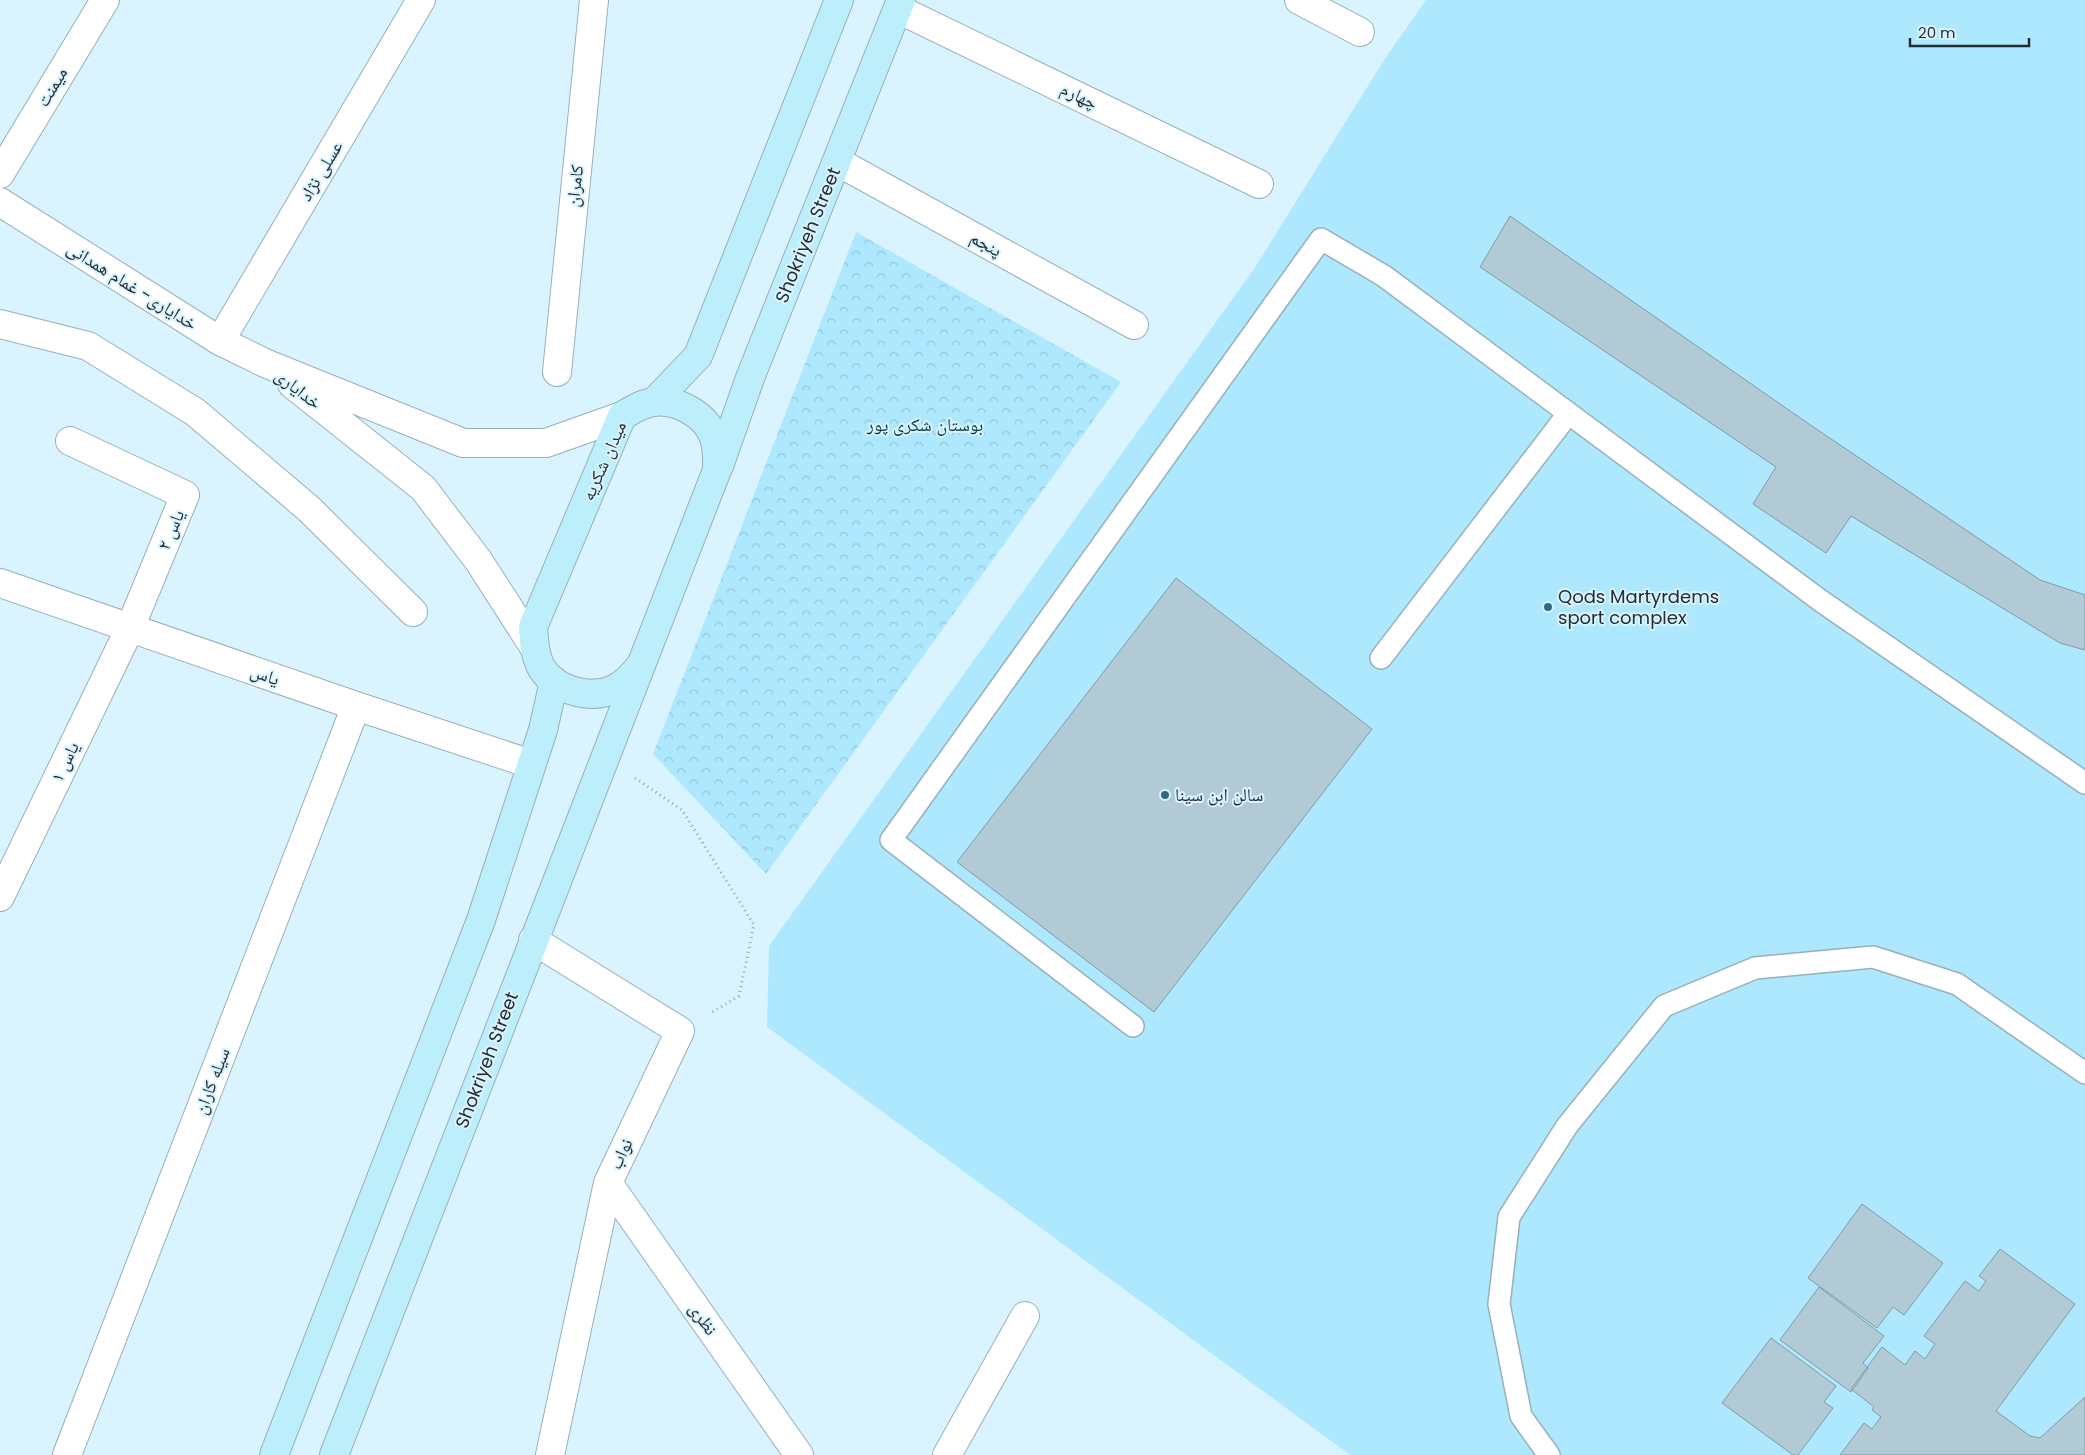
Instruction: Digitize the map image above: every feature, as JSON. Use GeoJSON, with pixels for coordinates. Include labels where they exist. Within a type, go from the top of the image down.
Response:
{"type":"FeatureCollection","features":[{"type":"Feature","properties":{"kind":"main road"},"geometry":{"type":"LineString","coordinates":[[654,402],[698,356],[839,0]]}},
{"type":"Feature","properties":{"kind":"main road","name":"Shokriyeh Street"},"geometry":{"type":"LineString","coordinates":[[717,470],[750,378],[900,4]]}},
{"type":"Feature","properties":{"kind":"main road","name":"میدان شکریه"},"geometry":{"type":"LineString","coordinates":[[654,402],[672,403],[688,409],[702,420],[713,435],[717,452],[717,470],[641,665],[628,680],[611,691],[591,694],[571,691],[554,681],[541,666],[534,647],[534,627],[622,416],[637,406],[654,402]]}},
{"type":"Feature","properties":{"kind":"main road","name":"Shokriyeh Street"},"geometry":{"type":"LineString","coordinates":[[334,1455],[641,665]]}},
{"type":"Feature","properties":{"kind":"main road"},"geometry":{"type":"LineString","coordinates":[[274,1455],[481,920],[543,730],[554,681]]}},
{"type":"Feature","properties":{"kind":"street","name":"میمنت"},"geometry":{"type":"LineString","coordinates":[[0,174],[105,0]]}},
{"type":"Feature","properties":{"kind":"street","name":"عسلی نژاد"},"geometry":{"type":"LineString","coordinates":[[220,341],[421,0]]}},
{"type":"Feature","properties":{"kind":"street","name":"کامران"},"geometry":{"type":"LineString","coordinates":[[557,372],[594,0]]}},
{"type":"Feature","properties":{"kind":"street"},"geometry":{"type":"LineString","coordinates":[[1299,0],[1360,32]]}},
{"type":"Feature","properties":{"kind":"street","name":"چهارم"},"geometry":{"type":"LineString","coordinates":[[900,4],[1259,184]]}},
{"type":"Feature","properties":{"kind":"street","name":"پنجم"},"geometry":{"type":"LineString","coordinates":[[838,162],[1134,326]]}},
{"type":"Feature","properties":{"kind":"street","name":"خدایاری- غمام همدانی"},"geometry":{"type":"LineString","coordinates":[[0,202],[220,341],[267,364]]}},
{"type":"Feature","properties":{"kind":"street"},"geometry":{"type":"LineString","coordinates":[[0,324],[88,346],[194,412],[309,509],[413,612]]}},
{"type":"Feature","properties":{"kind":"street","name":"خدایاری"},"geometry":{"type":"LineString","coordinates":[[267,364],[463,443],[546,443],[622,416]]}},
{"type":"Feature","properties":{"kind":"street","name":"خدایاری"},"geometry":{"type":"LineString","coordinates":[[267,364],[423,488],[478,560],[534,647]]}},
{"type":"Feature","properties":{"kind":"street","name":"یاس ۲"},"geometry":{"type":"LineString","coordinates":[[70,440],[186,495],[130,628]]}},
{"type":"Feature","properties":{"kind":"street","name":"یاس"},"geometry":{"type":"LineString","coordinates":[[0,583],[356,706],[531,764]]}},
{"type":"Feature","properties":{"kind":"street","name":"یاس ۱"},"geometry":{"type":"LineString","coordinates":[[0,897],[130,628]]}},
{"type":"Feature","properties":{"kind":"street","name":"سیله کاران"},"geometry":{"type":"LineString","coordinates":[[67,1455],[356,706]]}},
{"type":"Feature","properties":{"kind":"street"},"geometry":{"type":"LineString","coordinates":[[533,940],[680,1031]]}},
{"type":"Feature","properties":{"kind":"street","name":"نواب"},"geometry":{"type":"LineString","coordinates":[[550,1455],[608,1183],[680,1031]]}},
{"type":"Feature","properties":{"kind":"street","name":"نظری"},"geometry":{"type":"LineString","coordinates":[[608,1183],[799,1455]]}},
{"type":"Feature","properties":{"kind":"street"},"geometry":{"type":"LineString","coordinates":[[947,1455],[1025,1316]]}},
{"type":"Feature","properties":{"kind":"lane"},"geometry":{"type":"LineString","coordinates":[[1133,1026],[891,840],[1321,238],[1384,276],[1821,602],[2085,783]]}},
{"type":"Feature","properties":{"kind":"lane"},"geometry":{"type":"LineString","coordinates":[[1381,658],[1568,414]]}},
{"type":"Feature","properties":{"kind":"lane"},"geometry":{"type":"LineString","coordinates":[[1549,1455],[1522,1416],[1499,1304],[1509,1217],[1568,1126],[1664,1006],[1755,968],[1874,957],[1957,984],[2085,1073]]}},
{"type":"Feature","properties":{"kind":"path"},"geometry":{"type":"LineString","coordinates":[[606,758],[682,810],[754,925],[739,996],[680,1031]]}},
{"type":"Feature","properties":{"kind":"green space","name":"Qods Martyrdems sport complex"},"geometry":{"type":"Polygon","coordinates":[[[1426,0],[2085,0],[2085,1455],[1350,1455],[767,1027],[769,946],[1254,269],[1386,57],[1426,0]]]}},
{"type":"Feature","properties":{"kind":"green space","name":"بوستان شکری پور"},"geometry":{"type":"Polygon","coordinates":[[[856,232],[1121,382],[766,874],[653,754],[856,232]]]}},
{"type":"Feature","properties":{"kind":"building"},"geometry":{"type":"Polygon","coordinates":[[[1510,216],[1806,422],[2040,580],[2085,595],[2085,650],[2060,643],[1851,516],[1826,553],[1753,504],[1776,467],[1480,267],[1510,216]]]}},
{"type":"Feature","properties":{"kind":"building","name":"سالن ابن سینا"},"geometry":{"type":"Polygon","coordinates":[[[1176,578],[1372,729],[1154,1012],[957,862],[1176,578]]]}},
{"type":"Feature","properties":{"kind":"building"},"geometry":{"type":"Polygon","coordinates":[[[1862,1204],[1943,1263],[1904,1315],[1893,1307],[1877,1328],[1808,1278],[1862,1204]]]}},
{"type":"Feature","properties":{"kind":"building"},"geometry":{"type":"Polygon","coordinates":[[[2000,1249],[2075,1304],[1996,1411],[2030,1436],[2040,1438],[2085,1397],[2085,1455],[1840,1455],[1864,1423],[1872,1429],[1881,1417],[1872,1410],[1874,1407],[1851,1389],[1882,1347],[1905,1365],[1915,1351],[1925,1359],[1935,1344],[1924,1336],[1965,1281],[1979,1291],[1986,1281],[1979,1276],[2000,1249]]]}},
{"type":"Feature","properties":{"kind":"building"},"geometry":{"type":"Polygon","coordinates":[[[1819,1287],[1884,1336],[1863,1363],[1868,1368],[1851,1392],[1780,1340],[1819,1287]]]}},
{"type":"Feature","properties":{"kind":"building"},"geometry":{"type":"Polygon","coordinates":[[[1771,1338],[1836,1386],[1824,1402],[1833,1408],[1798,1455],[1793,1455],[1722,1403],[1771,1338]]]}},
{"type":"Feature","properties":{"kind":"place","name":"Qods Martyrdems sport complex"},"geometry":{"type":"Point","coordinates":[1548,607]}},
{"type":"Feature","properties":{"kind":"place","name":"سالن ابن سینا"},"geometry":{"type":"Point","coordinates":[1165,795]}}]}
